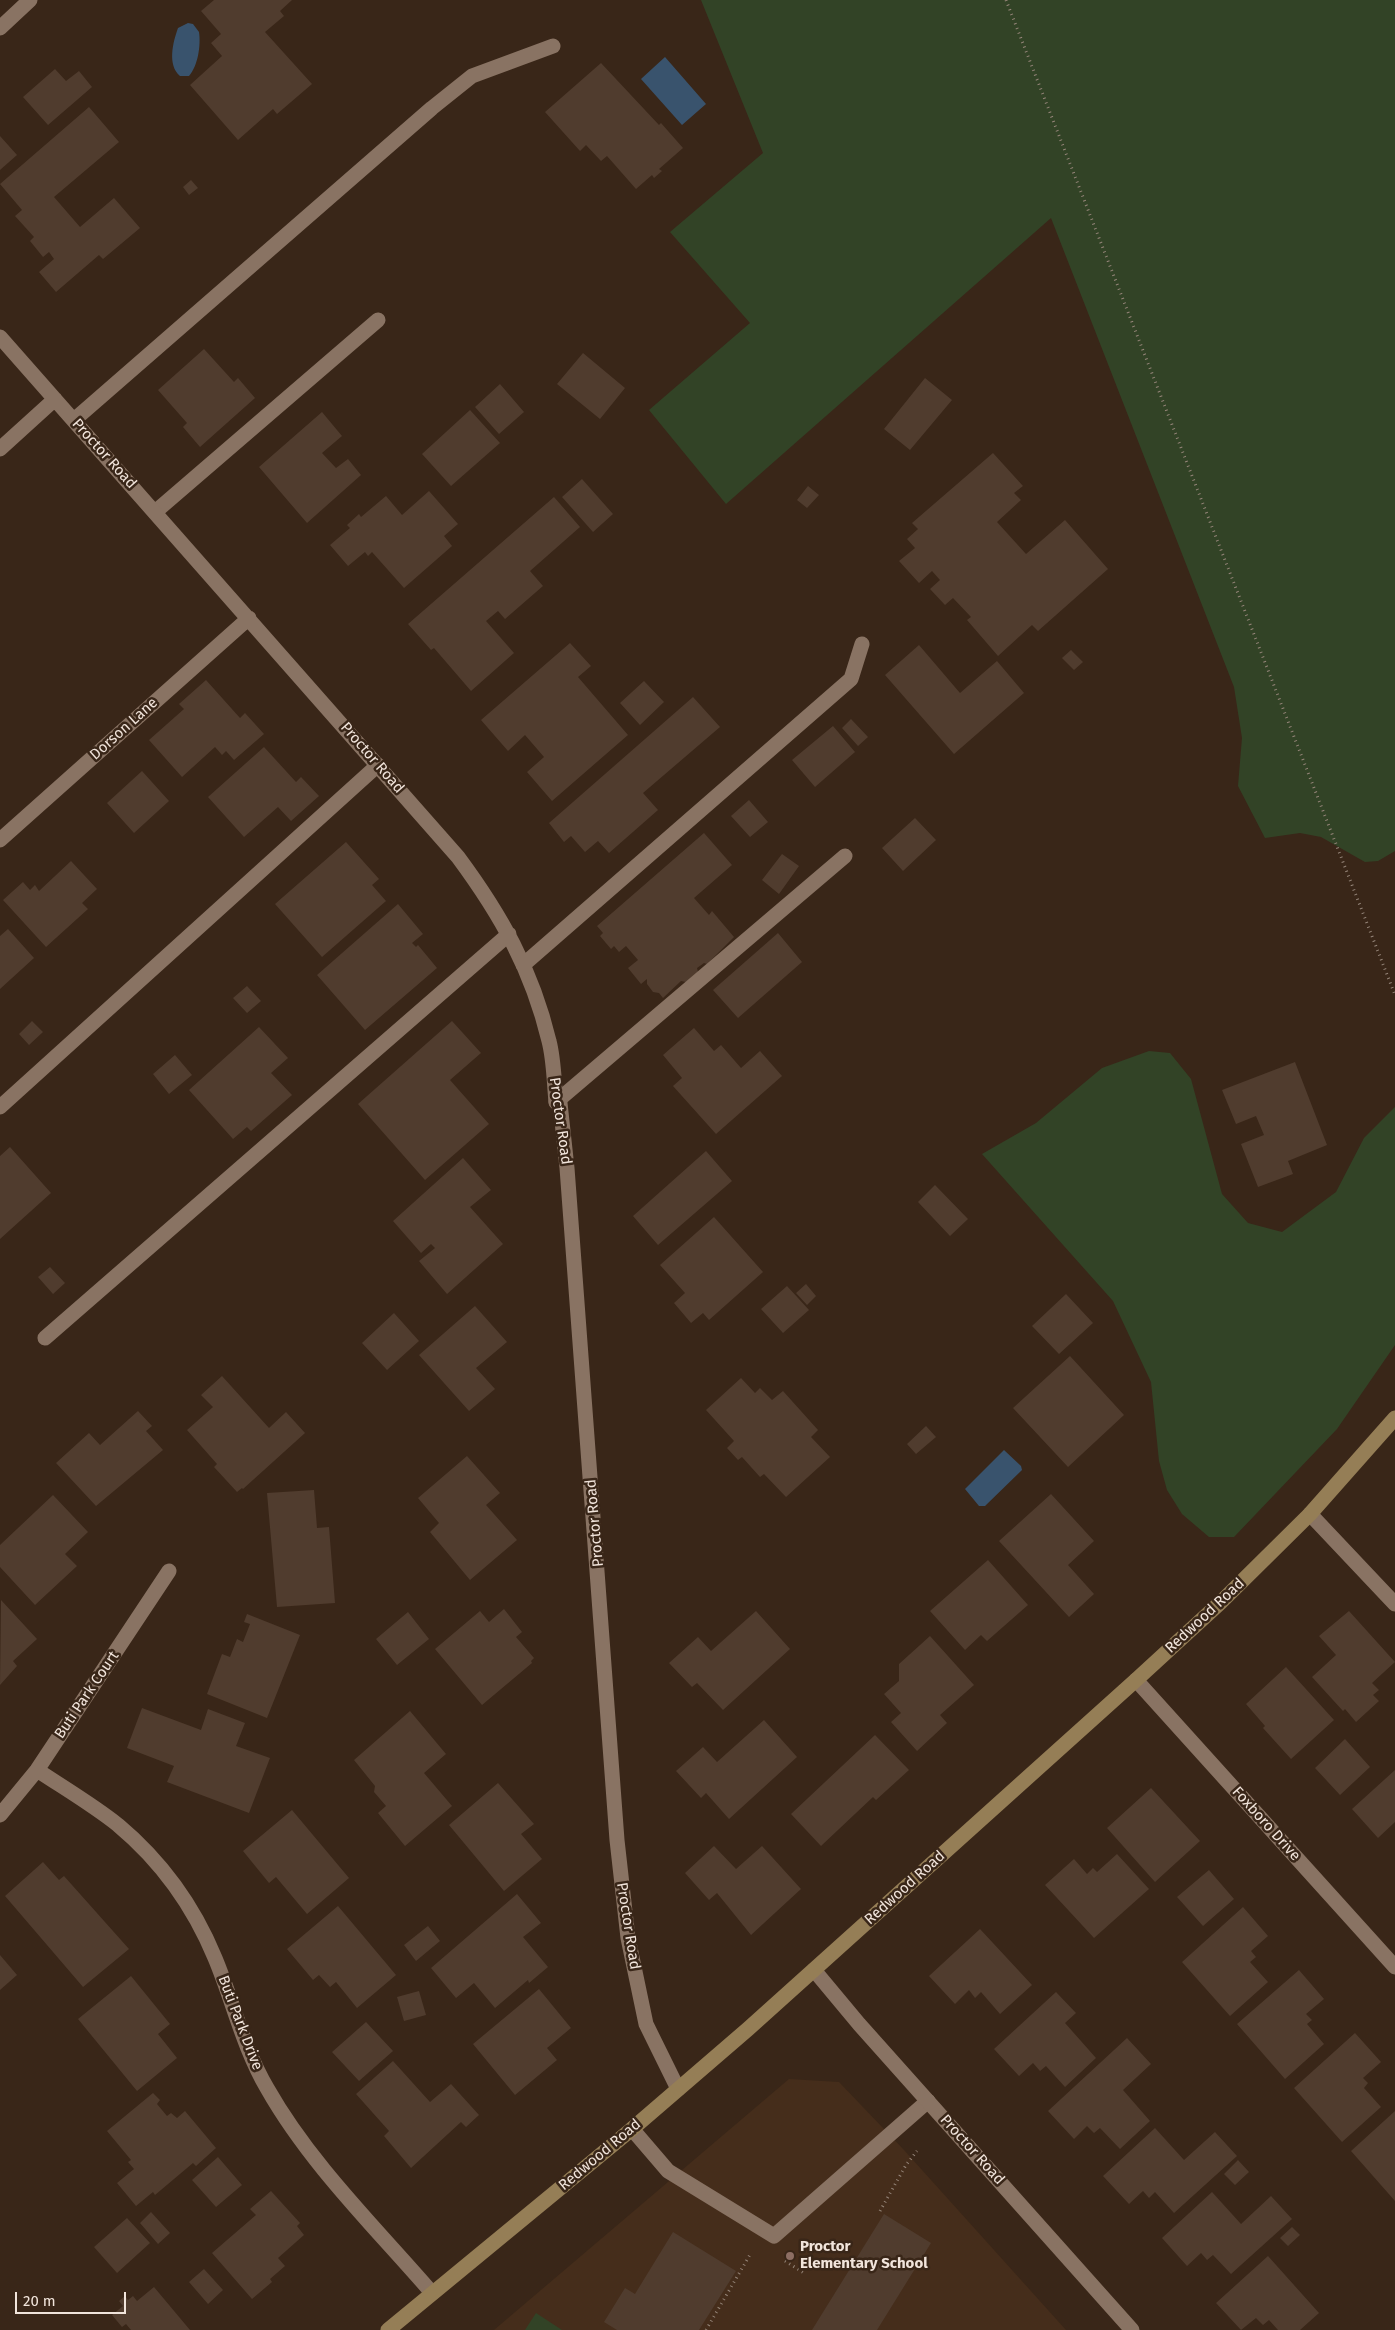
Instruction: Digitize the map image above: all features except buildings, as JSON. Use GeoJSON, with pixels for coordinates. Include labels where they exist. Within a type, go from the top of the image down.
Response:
{"type":"FeatureCollection","features":[{"type":"Feature","properties":{"kind":"main road","name":"Redwood Road"},"geometry":{"type":"LineString","coordinates":[[388,2330],[632,2129],[814,1970],[1136,1680],[1221,1602],[1310,1514],[1395,1418]]}},
{"type":"Feature","properties":{"kind":"street"},"geometry":{"type":"LineString","coordinates":[[0,28],[30,0]]}},
{"type":"Feature","properties":{"kind":"street"},"geometry":{"type":"LineString","coordinates":[[74,420],[424,114],[472,76],[553,46]]}},
{"type":"Feature","properties":{"kind":"street"},"geometry":{"type":"LineString","coordinates":[[155,512],[378,320]]}},
{"type":"Feature","properties":{"kind":"street","name":"Proctor Road"},"geometry":{"type":"LineString","coordinates":[[0,336],[458,857],[492,902],[535,991],[549,1042],[556,1102],[560,1103],[567,1168],[598,1558],[617,1840],[628,1938],[648,2032],[678,2089]]}},
{"type":"Feature","properties":{"kind":"street"},"geometry":{"type":"LineString","coordinates":[[0,449],[55,399]]}},
{"type":"Feature","properties":{"kind":"street","name":"Dorson Lane"},"geometry":{"type":"LineString","coordinates":[[0,840],[249,618]]}},
{"type":"Feature","properties":{"kind":"street"},"geometry":{"type":"LineString","coordinates":[[523,964],[851,679],[862,644]]}},
{"type":"Feature","properties":{"kind":"street"},"geometry":{"type":"LineString","coordinates":[[0,1107],[378,765]]}},
{"type":"Feature","properties":{"kind":"street"},"geometry":{"type":"LineString","coordinates":[[556,1102],[845,856]]}},
{"type":"Feature","properties":{"kind":"street"},"geometry":{"type":"LineString","coordinates":[[44,1338],[509,934]]}},
{"type":"Feature","properties":{"kind":"street"},"geometry":{"type":"LineString","coordinates":[[1310,1514],[1395,1604]]}},
{"type":"Feature","properties":{"kind":"street","name":"Buti Park Court"},"geometry":{"type":"LineString","coordinates":[[0,1816],[37,1770],[169,1571]]}},
{"type":"Feature","properties":{"kind":"street","name":"Foxboro Drive"},"geometry":{"type":"LineString","coordinates":[[1136,1680],[1395,1967]]}},
{"type":"Feature","properties":{"kind":"street","name":"Buti Park Drive"},"geometry":{"type":"LineString","coordinates":[[37,1770],[117,1824],[143,1848],[179,1891],[203,1930],[253,2060],[283,2116],[326,2171],[432,2293]]}},
{"type":"Feature","properties":{"kind":"street","name":"Proctor Road"},"geometry":{"type":"LineString","coordinates":[[814,1970],[859,2024],[1132,2330]]}},
{"type":"Feature","properties":{"kind":"street"},"geometry":{"type":"LineString","coordinates":[[632,2129],[668,2171],[774,2236],[928,2101]]}},
{"type":"Feature","properties":{"kind":"path"},"geometry":{"type":"LineString","coordinates":[[1006,0],[1395,995]]}},
{"type":"Feature","properties":{"kind":"path"},"geometry":{"type":"LineString","coordinates":[[880,2211],[906,2164],[917,2151]]}},
{"type":"Feature","properties":{"kind":"path"},"geometry":{"type":"LineString","coordinates":[[706,2330],[757,2244]]}},
{"type":"Feature","properties":{"kind":"path"},"geometry":{"type":"LineString","coordinates":[[784,2261],[804,2273]]}},
{"type":"Feature","properties":{"kind":"shaded area","name":"Proctor Elementary School"},"geometry":{"type":"Polygon","coordinates":[[[789,2079],[839,2082],[904,2150],[1066,2330],[494,2330],[789,2079]]]}},
{"type":"Feature","properties":{"kind":"green space"},"geometry":{"type":"Polygon","coordinates":[[[701,0],[1395,0],[1395,851],[1378,861],[1365,862],[1321,837],[1300,833],[1265,838],[1238,786],[1242,738],[1234,687],[1051,218],[726,504],[649,410],[750,323],[670,232],[763,153],[701,0]]]}},
{"type":"Feature","properties":{"kind":"green space"},"geometry":{"type":"Polygon","coordinates":[[[1149,1051],[1170,1053],[1191,1079],[1222,1194],[1248,1223],[1282,1232],[1336,1192],[1364,1138],[1395,1107],[1395,1345],[1337,1429],[1234,1537],[1209,1537],[1182,1514],[1167,1490],[1159,1461],[1151,1382],[1113,1301],[982,1154],[1036,1123],[1102,1068],[1149,1051]]]}},
{"type":"Feature","properties":{"kind":"green space"},"geometry":{"type":"Polygon","coordinates":[[[536,2313],[562,2330],[525,2330],[536,2313]]]}},
{"type":"Feature","properties":{"kind":"water"},"geometry":{"type":"Polygon","coordinates":[[[188,23],[193,24],[199,32],[200,43],[197,61],[192,72],[189,76],[180,76],[173,66],[173,46],[178,28],[188,23]]]}},
{"type":"Feature","properties":{"kind":"water"},"geometry":{"type":"Polygon","coordinates":[[[665,57],[706,104],[682,125],[641,79],[665,57]]]}},
{"type":"Feature","properties":{"kind":"water"},"geometry":{"type":"Polygon","coordinates":[[[1004,1450],[1021,1466],[1022,1470],[985,1506],[979,1506],[965,1489],[1004,1450]]]}},
{"type":"Feature","properties":{"kind":"place","name":"Proctor Elementary School"},"geometry":{"type":"Point","coordinates":[790,2256]}}]}
